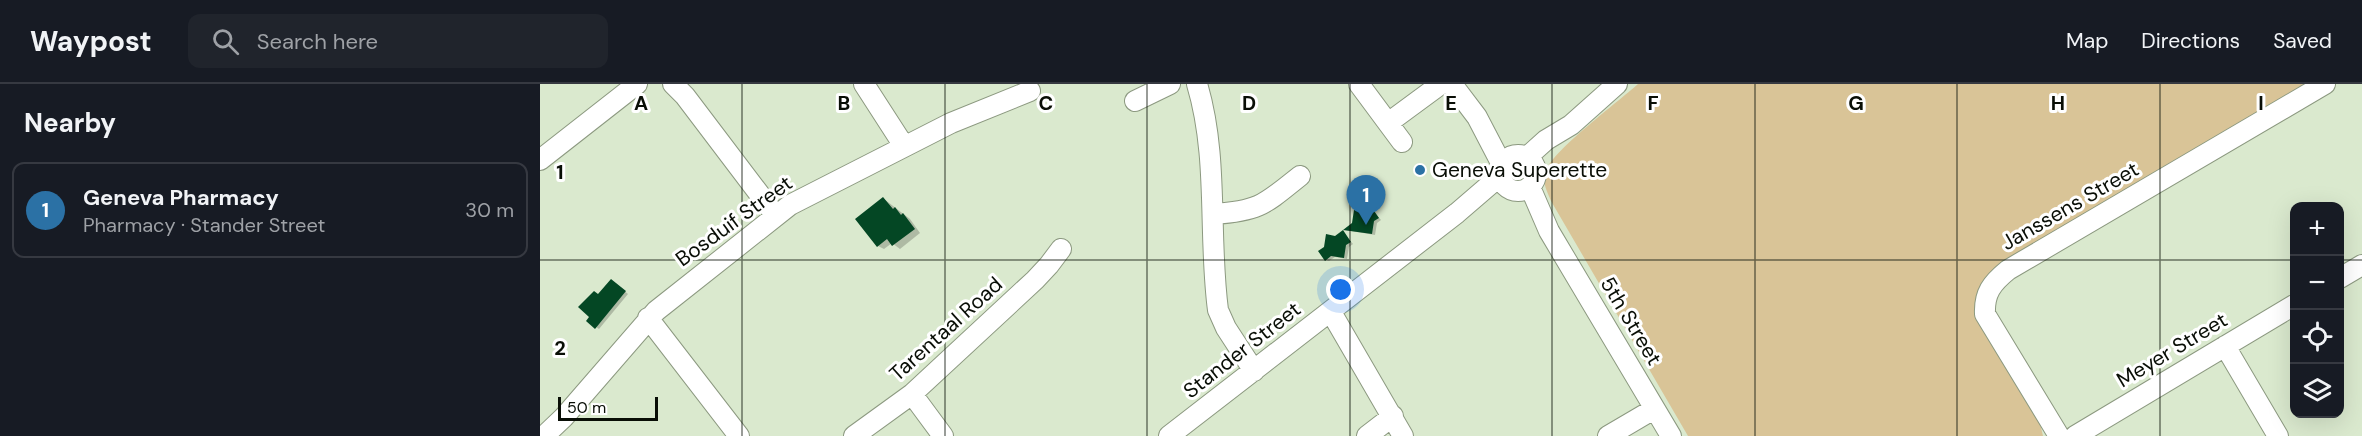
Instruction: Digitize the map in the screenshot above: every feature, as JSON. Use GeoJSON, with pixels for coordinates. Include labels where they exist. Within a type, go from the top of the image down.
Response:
{"type":"FeatureCollection","features":[{"type":"Feature","properties":{"kind":"street"},"geometry":{"type":"LineString","coordinates":[[540,160],[637,84]]}},
{"type":"Feature","properties":{"kind":"street"},"geometry":{"type":"LineString","coordinates":[[673,84],[685,96],[776,216]]}},
{"type":"Feature","properties":{"kind":"street"},"geometry":{"type":"LineString","coordinates":[[864,84],[904,146]]}},
{"type":"Feature","properties":{"kind":"street"},"geometry":{"type":"LineString","coordinates":[[1135,102],[1170,84]]}},
{"type":"Feature","properties":{"kind":"street"},"geometry":{"type":"LineString","coordinates":[[1197,84],[1204,112],[1214,214],[1218,310],[1226,328],[1254,370]]}},
{"type":"Feature","properties":{"kind":"street"},"geometry":{"type":"LineString","coordinates":[[1359,84],[1402,142]]}},
{"type":"Feature","properties":{"kind":"street"},"geometry":{"type":"LineString","coordinates":[[1388,123],[1441,84]]}},
{"type":"Feature","properties":{"kind":"street"},"geometry":{"type":"LineString","coordinates":[[1452,84],[1517,173]]}},
{"type":"Feature","properties":{"kind":"street","name":"Stander Street"},"geometry":{"type":"LineString","coordinates":[[1169,436],[1457,213],[1517,173],[1546,140],[1570,125],[1617,84]]}},
{"type":"Feature","properties":{"kind":"street","name":"Janssens Street"},"geometry":{"type":"LineString","coordinates":[[2059,436],[1985,314],[1986,294],[1994,282],[2008,270],[2325,84]]}},
{"type":"Feature","properties":{"kind":"street","name":"Bosduif Street"},"geometry":{"type":"LineString","coordinates":[[544,436],[601,375],[648,318],[790,205],[951,123],[1030,91]]}},
{"type":"Feature","properties":{"kind":"street","name":"5th Street"},"geometry":{"type":"LineString","coordinates":[[1517,173],[1671,436]]}},
{"type":"Feature","properties":{"kind":"street"},"geometry":{"type":"LineString","coordinates":[[1214,214],[1258,208],[1300,176]]}},
{"type":"Feature","properties":{"kind":"street","name":"Tarentaal Road"},"geometry":{"type":"LineString","coordinates":[[854,436],[912,394],[1035,280],[1050,265],[1061,249]]}},
{"type":"Feature","properties":{"kind":"street"},"geometry":{"type":"LineString","coordinates":[[2344,276],[2362,265]]}},
{"type":"Feature","properties":{"kind":"street","name":"Meyer Street"},"geometry":{"type":"LineString","coordinates":[[2075,436],[2290,308]]}},
{"type":"Feature","properties":{"kind":"street"},"geometry":{"type":"LineString","coordinates":[[1330,312],[1403,436]]}},
{"type":"Feature","properties":{"kind":"street"},"geometry":{"type":"LineString","coordinates":[[648,318],[739,436]]}},
{"type":"Feature","properties":{"kind":"street"},"geometry":{"type":"LineString","coordinates":[[2225,346],[2278,436]]}},
{"type":"Feature","properties":{"kind":"street"},"geometry":{"type":"LineString","coordinates":[[912,394],[943,436]]}},
{"type":"Feature","properties":{"kind":"street"},"geometry":{"type":"LineString","coordinates":[[1608,436],[1654,409]]}},
{"type":"Feature","properties":{"kind":"street"},"geometry":{"type":"LineString","coordinates":[[1367,436],[1393,416]]}},
{"type":"Feature","properties":{"kind":"shaded area"},"geometry":{"type":"Polygon","coordinates":[[[1638,84],[2311,84],[1981,289],[2039,419],[2043,436],[1688,436],[1551,201],[1544,182],[1546,170],[1561,150],[1638,84]]]}},
{"type":"Feature","properties":{"kind":"building"},"geometry":{"type":"Polygon","coordinates":[[[883,197],[893,209],[895,207],[901,215],[903,213],[915,229],[892,246],[887,239],[877,247],[855,219],[883,197]]]}},
{"type":"Feature","properties":{"kind":"building"},"geometry":{"type":"Polygon","coordinates":[[[1372,208],[1379,218],[1374,221],[1372,234],[1343,230],[1352,223],[1354,210],[1367,212],[1372,208]]]}},
{"type":"Feature","properties":{"kind":"building"},"geometry":{"type":"Polygon","coordinates":[[[1343,230],[1351,242],[1346,245],[1344,258],[1331,256],[1325,261],[1318,251],[1324,247],[1326,234],[1335,236],[1343,230]]]}},
{"type":"Feature","properties":{"kind":"building"},"geometry":{"type":"Polygon","coordinates":[[[611,279],[626,291],[595,329],[586,321],[589,317],[578,307],[594,291],[598,294],[611,279]]]}},
{"type":"Feature","properties":{"kind":"place","name":"Geneva Superette"},"geometry":{"type":"Point","coordinates":[1420,170]}},
{"type":"Feature","properties":{"kind":"place","name":"Geneva Pharmacy"},"geometry":{"type":"Point","coordinates":[1366,225]}}]}
